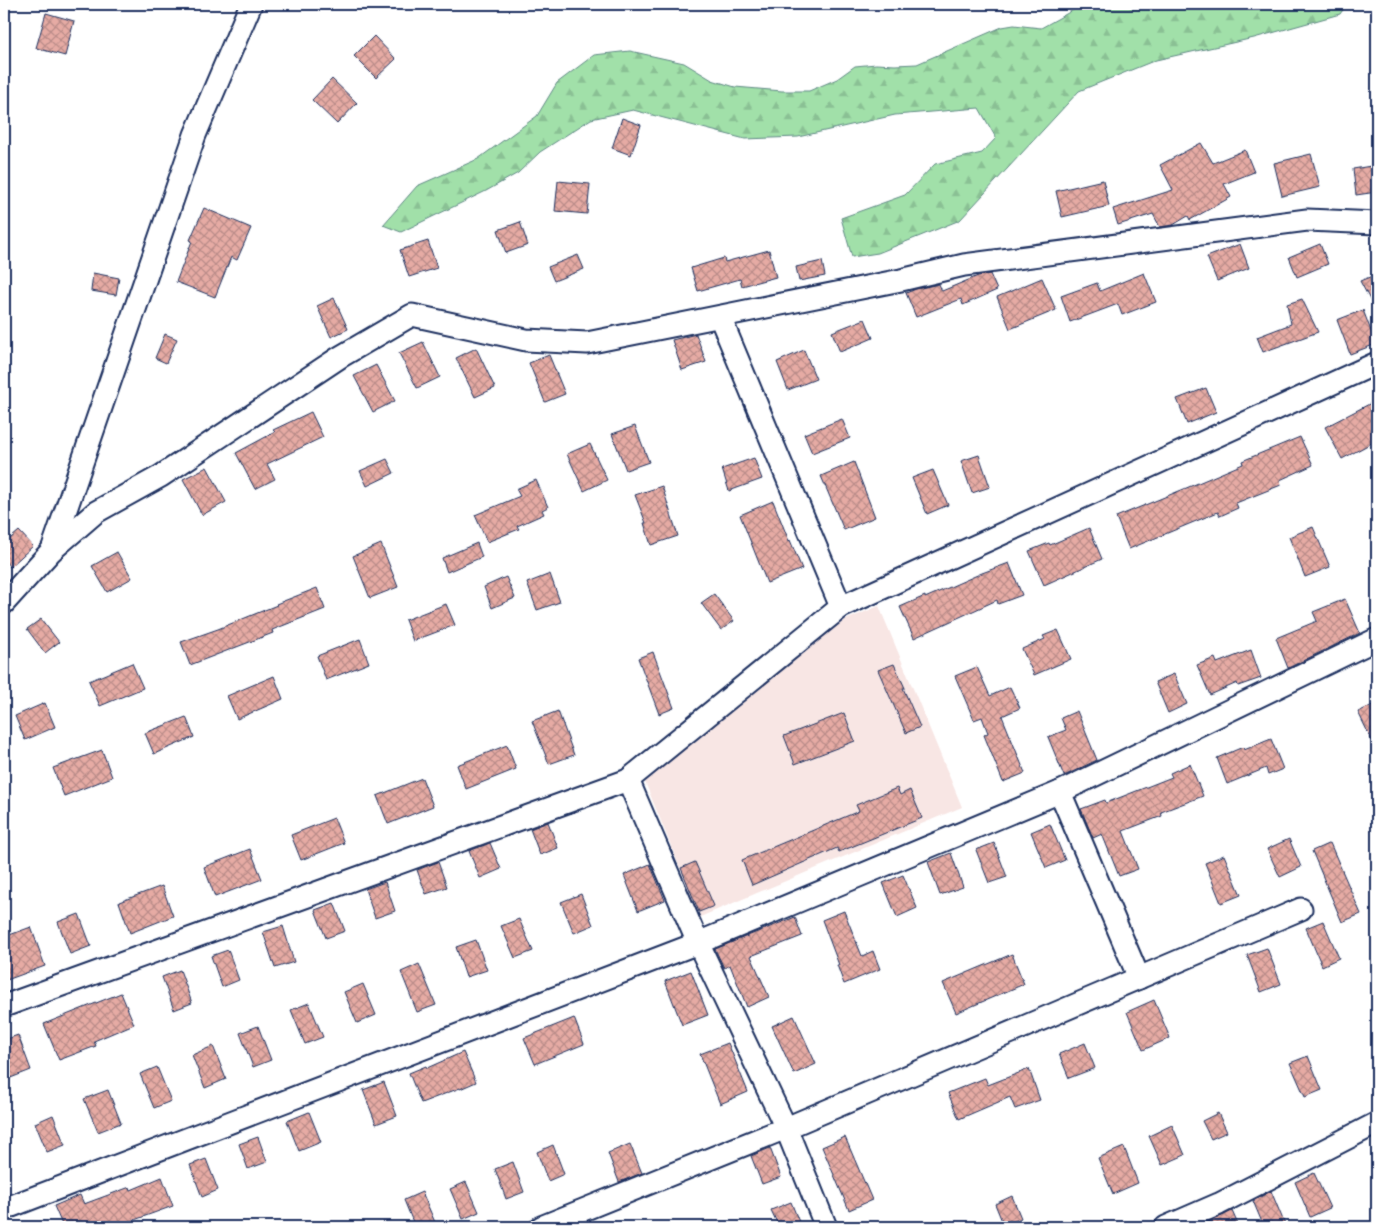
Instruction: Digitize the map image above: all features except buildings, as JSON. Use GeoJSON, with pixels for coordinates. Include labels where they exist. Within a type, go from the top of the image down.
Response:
{"type":"FeatureCollection","features":[{"type":"Feature","properties":{"kind":"street"},"geometry":{"type":"LineString","coordinates":[[52,550],[195,135],[251,4]]}},
{"type":"Feature","properties":{"kind":"street"},"geometry":{"type":"LineString","coordinates":[[4,603],[52,550],[96,512],[161,476],[340,357],[412,315],[526,340],[587,343],[901,280],[964,265],[1307,220],[1377,223]]}},
{"type":"Feature","properties":{"kind":"street"},"geometry":{"type":"LineString","coordinates":[[720,317],[841,607]]}},
{"type":"Feature","properties":{"kind":"street"},"geometry":{"type":"LineString","coordinates":[[4,1006],[628,780],[841,607],[1377,363]]}},
{"type":"Feature","properties":{"kind":"street"},"geometry":{"type":"LineString","coordinates":[[4,1209],[698,942],[1060,792],[1377,639]]}},
{"type":"Feature","properties":{"kind":"street"},"geometry":{"type":"LineString","coordinates":[[628,780],[698,942],[786,1128],[826,1227]]}},
{"type":"Feature","properties":{"kind":"street"},"geometry":{"type":"LineString","coordinates":[[1060,792],[1139,978]]}},
{"type":"Feature","properties":{"kind":"street"},"geometry":{"type":"LineString","coordinates":[[541,1227],[786,1128],[1301,909]]}},
{"type":"Feature","properties":{"kind":"street"},"geometry":{"type":"LineString","coordinates":[[1166,1227],[1219,1204],[1377,1122]]}},
{"type":"Feature","properties":{"kind":"shaded area"},"geometry":{"type":"Polygon","coordinates":[[[879,606],[962,807],[700,917],[645,782],[829,627],[879,606]]]}},
{"type":"Feature","properties":{"kind":"green space"},"geometry":{"type":"Polygon","coordinates":[[[1084,4],[1347,4],[1340,14],[1254,38],[1156,60],[1079,91],[960,220],[878,253],[852,257],[841,218],[905,195],[935,164],[982,153],[996,138],[979,108],[895,115],[798,137],[745,139],[633,110],[591,119],[540,152],[518,173],[486,191],[401,232],[383,225],[417,186],[478,159],[537,116],[557,83],[594,55],[630,51],[684,63],[712,80],[735,87],[809,91],[837,79],[855,66],[917,64],[1002,27],[1014,25],[1041,28],[1084,4]]]}}]}
